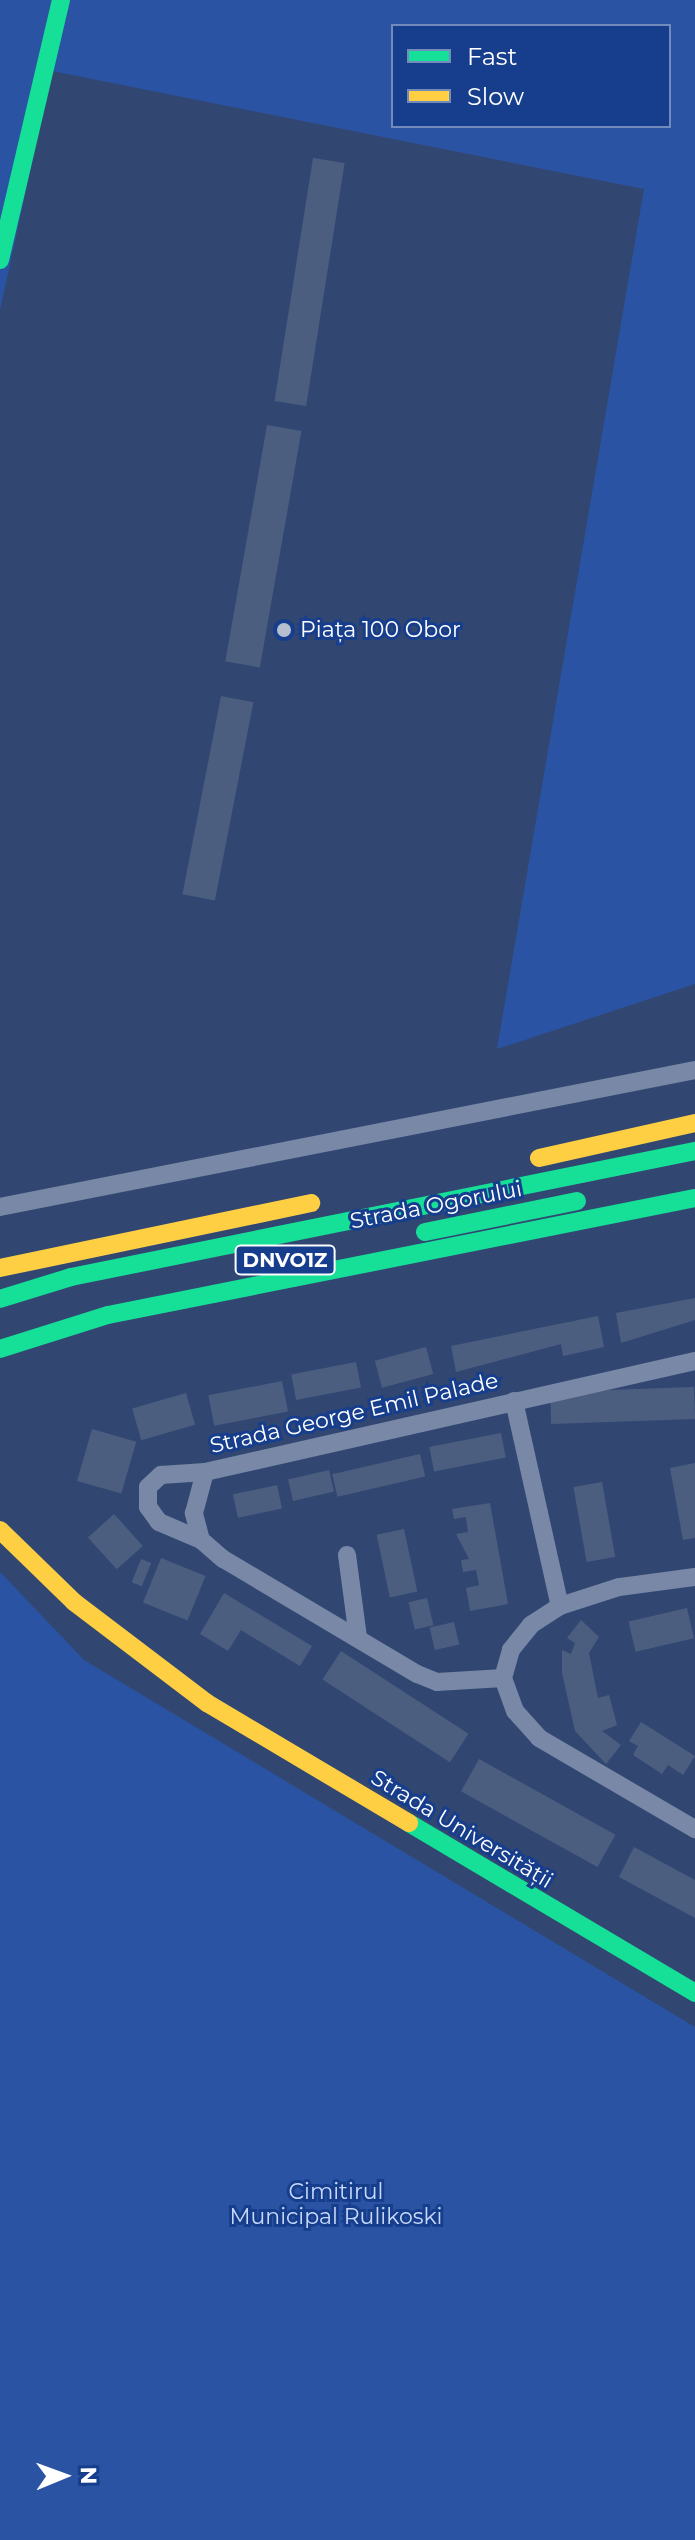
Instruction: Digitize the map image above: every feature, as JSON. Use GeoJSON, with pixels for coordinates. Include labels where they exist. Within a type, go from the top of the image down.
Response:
{"type":"FeatureCollection","features":[{"type":"Feature","properties":{"kind":"main road"},"geometry":{"type":"LineString","coordinates":[[0,260],[61,0]]}},
{"type":"Feature","properties":{"kind":"main road"},"geometry":{"type":"LineString","coordinates":[[520,1162],[695,1123]]}},
{"type":"Feature","properties":{"kind":"main road","name":"Strada Ogorului"},"geometry":{"type":"LineString","coordinates":[[0,1299],[71,1277],[695,1151]]}},
{"type":"Feature","properties":{"kind":"main road","name":"Strada Ogorului"},"geometry":{"type":"LineString","coordinates":[[57,1308],[695,1176]]}},
{"type":"Feature","properties":{"kind":"main road"},"geometry":{"type":"LineString","coordinates":[[0,1268],[335,1198]]}},
{"type":"Feature","properties":{"kind":"main road"},"geometry":{"type":"LineString","coordinates":[[0,1349],[108,1315],[695,1198]]}},
{"type":"Feature","properties":{"kind":"main road","name":"Strada Universității"},"geometry":{"type":"LineString","coordinates":[[0,1530],[74,1602],[207,1703]]}},
{"type":"Feature","properties":{"kind":"main road","name":"Strada Universității"},"geometry":{"type":"LineString","coordinates":[[0,1548],[112,1649],[695,1993]]}},
{"type":"Feature","properties":{"kind":"street"},"geometry":{"type":"LineString","coordinates":[[0,1207],[695,1070]]}},
{"type":"Feature","properties":{"kind":"street","name":"Strada George Emil Palade"},"geometry":{"type":"LineString","coordinates":[[503,1678],[437,1682],[201,1540],[159,1522],[148,1507],[148,1487],[161,1475],[205,1472],[695,1361]]}},
{"type":"Feature","properties":{"kind":"street","name":"Strada George Emil Palade"},"geometry":{"type":"LineString","coordinates":[[514,1401],[560,1606]]}},
{"type":"Feature","properties":{"kind":"street","name":"Strada George Emil Palade"},"geometry":{"type":"LineString","coordinates":[[201,1540],[194,1513],[205,1472]]}},
{"type":"Feature","properties":{"kind":"street"},"geometry":{"type":"LineString","coordinates":[[347,1555],[358,1637]]}},
{"type":"Feature","properties":{"kind":"street"},"geometry":{"type":"LineString","coordinates":[[695,1577],[619,1587],[560,1606],[531,1625],[503,1678],[515,1711],[539,1738],[695,1829]]}},
{"type":"Feature","properties":{"kind":"green space"},"geometry":{"type":"Polygon","coordinates":[[[0,0],[695,0],[695,984],[497,1049],[644,189],[52,71],[0,310],[0,0]]]}},
{"type":"Feature","properties":{"kind":"green space","name":"Cimitirul Municipal Rulikoski"},"geometry":{"type":"Polygon","coordinates":[[[0,1572],[84,1660],[695,2027],[695,2540],[0,2540],[0,1572]]]}},
{"type":"Feature","properties":{"kind":"building"},"geometry":{"type":"Polygon","coordinates":[[[313,158],[345,163],[306,406],[275,401],[313,158]]]}},
{"type":"Feature","properties":{"kind":"building"},"geometry":{"type":"Polygon","coordinates":[[[267,425],[301,431],[260,667],[225,661],[267,425]]]}},
{"type":"Feature","properties":{"kind":"building"},"geometry":{"type":"Polygon","coordinates":[[[221,696],[253,702],[215,901],[182,894],[221,696]]]}},
{"type":"Feature","properties":{"kind":"building"},"geometry":{"type":"Polygon","coordinates":[[[695,1298],[695,1320],[621,1343],[616,1313],[695,1298]]]}},
{"type":"Feature","properties":{"kind":"building"},"geometry":{"type":"Polygon","coordinates":[[[598,1316],[604,1347],[563,1356],[561,1344],[456,1372],[451,1346],[598,1316]]]}},
{"type":"Feature","properties":{"kind":"building"},"geometry":{"type":"Polygon","coordinates":[[[426,1347],[433,1374],[382,1388],[375,1361],[426,1347]]]}},
{"type":"Feature","properties":{"kind":"building"},"geometry":{"type":"Polygon","coordinates":[[[356,1362],[361,1388],[296,1400],[291,1375],[356,1362]]]}},
{"type":"Feature","properties":{"kind":"building"},"geometry":{"type":"Polygon","coordinates":[[[282,1381],[288,1411],[214,1426],[208,1395],[282,1381]]]}},
{"type":"Feature","properties":{"kind":"building"},"geometry":{"type":"Polygon","coordinates":[[[694,1387],[695,1419],[551,1424],[550,1392],[694,1387]]]}},
{"type":"Feature","properties":{"kind":"building"},"geometry":{"type":"Polygon","coordinates":[[[186,1393],[195,1425],[141,1440],[132,1408],[186,1393]]]}},
{"type":"Feature","properties":{"kind":"building"},"geometry":{"type":"Polygon","coordinates":[[[92,1429],[136,1442],[121,1494],[77,1481],[92,1429]]]}},
{"type":"Feature","properties":{"kind":"building"},"geometry":{"type":"Polygon","coordinates":[[[501,1433],[506,1458],[434,1471],[429,1447],[501,1433]]]}},
{"type":"Feature","properties":{"kind":"building"},"geometry":{"type":"Polygon","coordinates":[[[420,1454],[425,1476],[337,1497],[332,1474],[420,1454]]]}},
{"type":"Feature","properties":{"kind":"building"},"geometry":{"type":"Polygon","coordinates":[[[695,1463],[695,1538],[683,1540],[670,1468],[695,1463]]]}},
{"type":"Feature","properties":{"kind":"building"},"geometry":{"type":"Polygon","coordinates":[[[329,1470],[334,1491],[293,1501],[288,1479],[329,1470]]]}},
{"type":"Feature","properties":{"kind":"building"},"geometry":{"type":"Polygon","coordinates":[[[602,1482],[615,1557],[587,1562],[573,1487],[602,1482]]]}},
{"type":"Feature","properties":{"kind":"building"},"geometry":{"type":"Polygon","coordinates":[[[277,1485],[282,1508],[238,1518],[233,1494],[277,1485]]]}},
{"type":"Feature","properties":{"kind":"building"},"geometry":{"type":"Polygon","coordinates":[[[490,1503],[508,1604],[470,1611],[466,1588],[479,1585],[476,1570],[463,1572],[461,1560],[469,1559],[456,1534],[468,1532],[466,1517],[454,1519],[452,1509],[490,1503]]]}},
{"type":"Feature","properties":{"kind":"building"},"geometry":{"type":"Polygon","coordinates":[[[114,1514],[143,1546],[117,1569],[88,1537],[114,1514]]]}},
{"type":"Feature","properties":{"kind":"building"},"geometry":{"type":"Polygon","coordinates":[[[404,1529],[417,1592],[390,1597],[377,1535],[404,1529]]]}},
{"type":"Feature","properties":{"kind":"building"},"geometry":{"type":"Polygon","coordinates":[[[161,1558],[206,1576],[188,1620],[143,1603],[161,1558]]]}},
{"type":"Feature","properties":{"kind":"building"},"geometry":{"type":"Polygon","coordinates":[[[141,1559],[151,1563],[142,1586],[132,1582],[141,1559]]]}},
{"type":"Feature","properties":{"kind":"building"},"geometry":{"type":"Polygon","coordinates":[[[224,1593],[312,1646],[300,1666],[241,1630],[228,1651],[200,1634],[224,1593]]]}},
{"type":"Feature","properties":{"kind":"building"},"geometry":{"type":"Polygon","coordinates":[[[427,1598],[433,1625],[415,1630],[408,1602],[427,1598]]]}},
{"type":"Feature","properties":{"kind":"building"},"geometry":{"type":"Polygon","coordinates":[[[687,1608],[694,1638],[636,1652],[629,1621],[687,1608]]]}},
{"type":"Feature","properties":{"kind":"building"},"geometry":{"type":"Polygon","coordinates":[[[581,1620],[599,1637],[589,1653],[598,1698],[609,1695],[617,1725],[602,1731],[621,1745],[606,1764],[575,1731],[562,1673],[562,1650],[571,1654],[575,1643],[567,1638],[581,1620]]]}},
{"type":"Feature","properties":{"kind":"building"},"geometry":{"type":"Polygon","coordinates":[[[454,1622],[459,1644],[435,1650],[430,1628],[454,1622]]]}},
{"type":"Feature","properties":{"kind":"building"},"geometry":{"type":"Polygon","coordinates":[[[341,1651],[468,1734],[450,1762],[322,1680],[341,1651]]]}},
{"type":"Feature","properties":{"kind":"building"},"geometry":{"type":"Polygon","coordinates":[[[641,1722],[695,1756],[683,1775],[668,1765],[662,1774],[633,1755],[638,1746],[629,1741],[641,1722]]]}},
{"type":"Feature","properties":{"kind":"building"},"geometry":{"type":"Polygon","coordinates":[[[479,1759],[615,1835],[598,1867],[461,1791],[479,1759]]]}},
{"type":"Feature","properties":{"kind":"building"},"geometry":{"type":"Polygon","coordinates":[[[634,1847],[695,1880],[695,1918],[619,1877],[634,1847]]]}},
{"type":"Feature","properties":{"kind":"traffic: fast"},"geometry":{"type":"LineString","coordinates":[[0,260],[61,0]]}},
{"type":"Feature","properties":{"kind":"traffic: fast"},"geometry":{"type":"LineString","coordinates":[[0,1299],[71,1277],[695,1151]]}},
{"type":"Feature","properties":{"kind":"traffic: fast"},"geometry":{"type":"LineString","coordinates":[[0,1349],[108,1315],[695,1198]]}},
{"type":"Feature","properties":{"kind":"traffic: fast"},"geometry":{"type":"LineString","coordinates":[[425,1232],[577,1201]]}},
{"type":"Feature","properties":{"kind":"traffic: fast"},"geometry":{"type":"LineString","coordinates":[[409,1823],[695,1993]]}},
{"type":"Feature","properties":{"kind":"traffic: slow"},"geometry":{"type":"LineString","coordinates":[[539,1158],[695,1123]]}},
{"type":"Feature","properties":{"kind":"traffic: slow"},"geometry":{"type":"LineString","coordinates":[[0,1268],[311,1203]]}},
{"type":"Feature","properties":{"kind":"traffic: slow"},"geometry":{"type":"LineString","coordinates":[[0,1530],[74,1602],[207,1703],[409,1823]]}},
{"type":"Feature","properties":{"kind":"place","name":"Piața 100 Obor"},"geometry":{"type":"Point","coordinates":[284,630]}}]}
